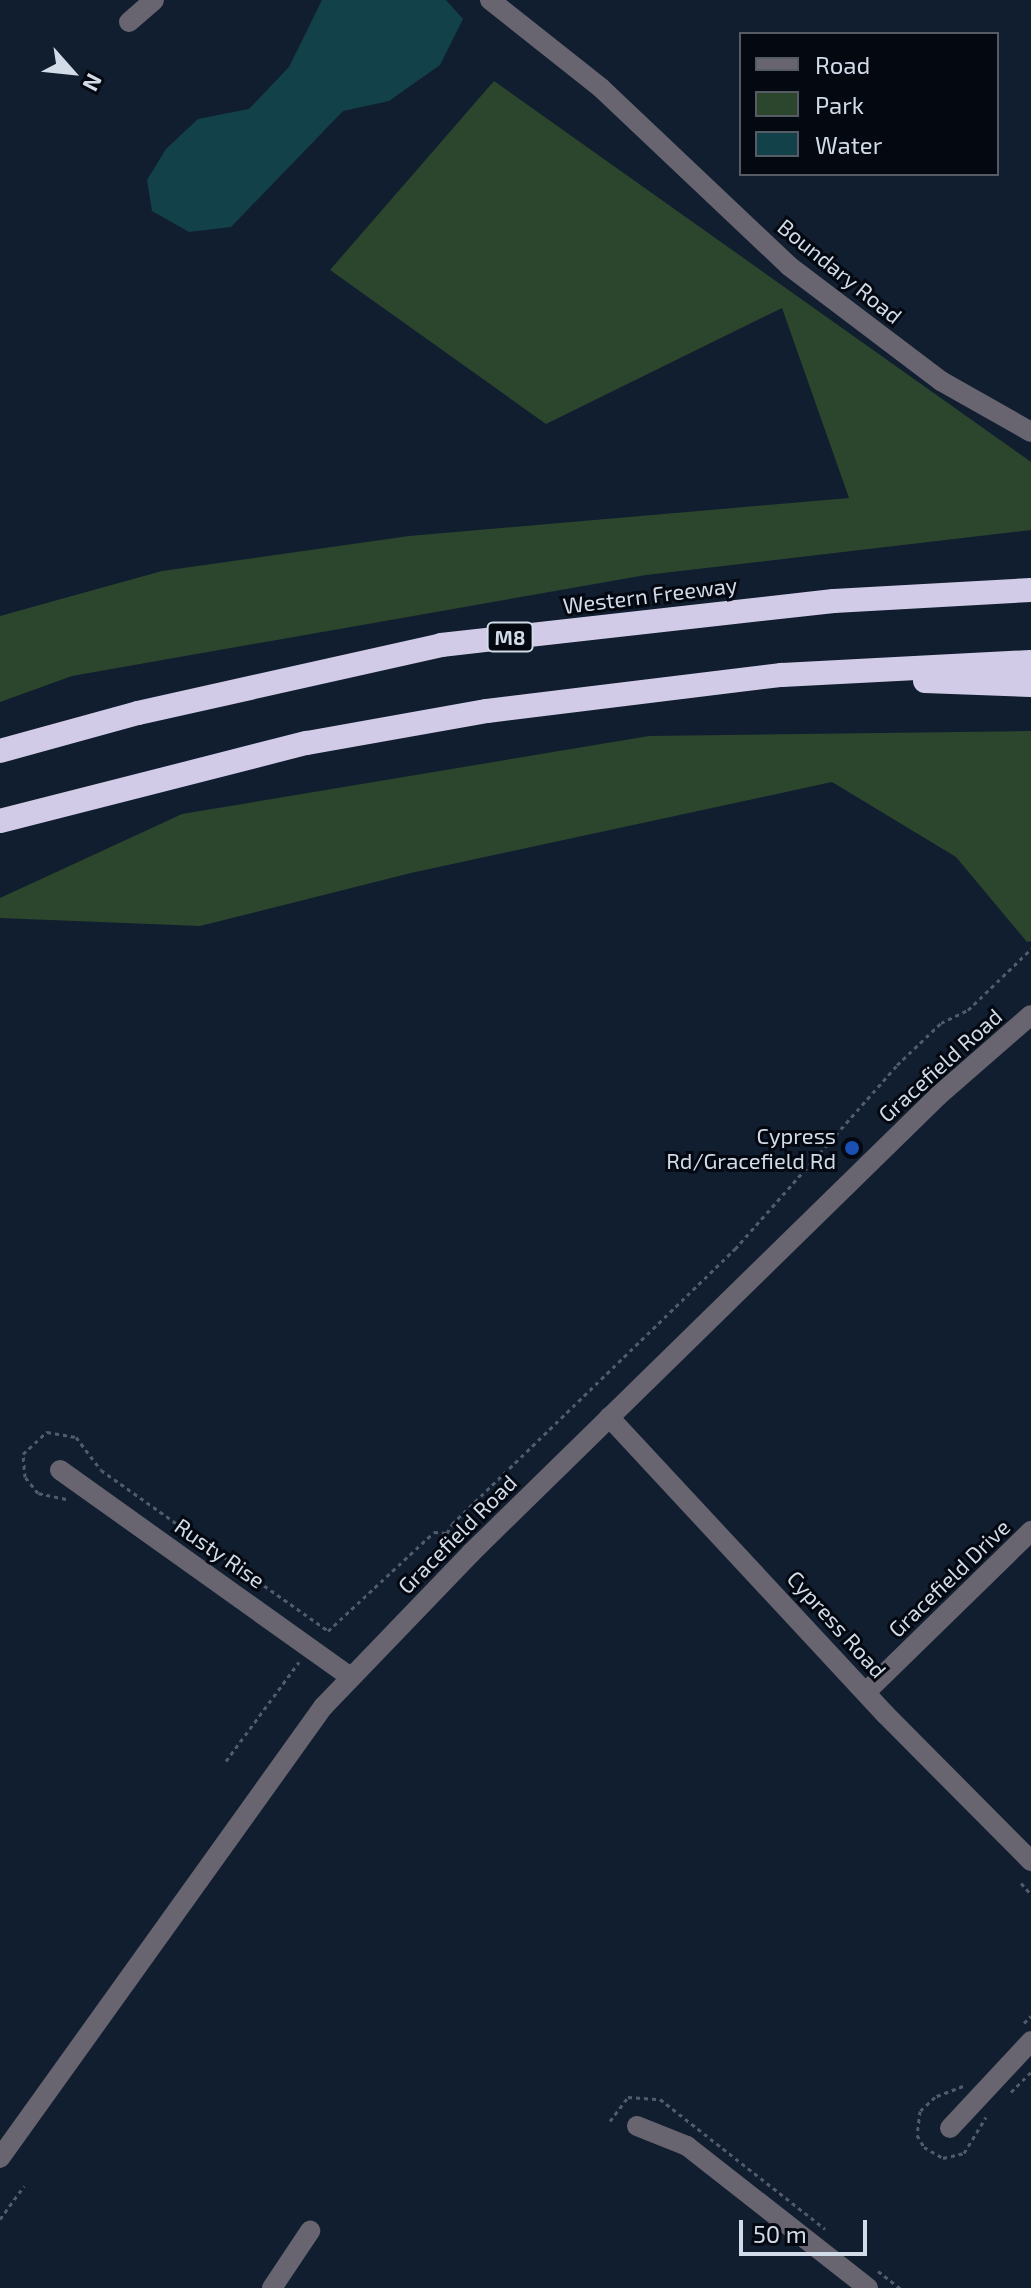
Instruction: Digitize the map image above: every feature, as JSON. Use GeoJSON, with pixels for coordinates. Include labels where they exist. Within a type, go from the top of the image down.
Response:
{"type":"FeatureCollection","features":[{"type":"Feature","properties":{"kind":"highway","name":"Western Freeway"},"geometry":{"type":"LineString","coordinates":[[0,751],[138,713],[441,645],[834,601],[971,596],[1031,588]]}},
{"type":"Feature","properties":{"kind":"highway"},"geometry":{"type":"LineString","coordinates":[[0,821],[307,743],[487,711],[782,675],[1031,662]]}},
{"type":"Feature","properties":{"kind":"highway"},"geometry":{"type":"LineString","coordinates":[[782,675],[1031,685]]}},
{"type":"Feature","properties":{"kind":"street"},"geometry":{"type":"LineString","coordinates":[[129,22],[154,0]]}},
{"type":"Feature","properties":{"kind":"street","name":"Boundary Road"},"geometry":{"type":"LineString","coordinates":[[490,0],[601,88],[789,266],[941,381],[1031,432]]}},
{"type":"Feature","properties":{"kind":"street","name":"Gracefield Road"},"geometry":{"type":"LineString","coordinates":[[0,2158],[283,1759],[350,1677],[456,1568],[938,1096],[1031,1015]]}},
{"type":"Feature","properties":{"kind":"street","name":"Cypress Road"},"geometry":{"type":"LineString","coordinates":[[609,1417],[866,1692],[1031,1861]]}},
{"type":"Feature","properties":{"kind":"street","name":"Rusty Rise"},"geometry":{"type":"LineString","coordinates":[[60,1470],[350,1677]]}},
{"type":"Feature","properties":{"kind":"street","name":"Gracefield Drive"},"geometry":{"type":"LineString","coordinates":[[866,1692],[1031,1531]]}},
{"type":"Feature","properties":{"kind":"street"},"geometry":{"type":"LineString","coordinates":[[950,2128],[1031,2041]]}},
{"type":"Feature","properties":{"kind":"street"},"geometry":{"type":"LineString","coordinates":[[637,2126],[683,2143],[868,2288]]}},
{"type":"Feature","properties":{"kind":"street"},"geometry":{"type":"LineString","coordinates":[[272,2288],[310,2231]]}},
{"type":"Feature","properties":{"kind":"path"},"geometry":{"type":"LineString","coordinates":[[456,1568],[447,1533],[452,1524],[735,1249],[897,1065],[941,1023],[968,1010],[1031,949]]}},
{"type":"Feature","properties":{"kind":"path"},"geometry":{"type":"LineString","coordinates":[[1021,1883],[1031,1894]]}},
{"type":"Feature","properties":{"kind":"path"},"geometry":{"type":"LineString","coordinates":[[0,2219],[24,2186]]}},
{"type":"Feature","properties":{"kind":"green space"},"geometry":{"type":"Polygon","coordinates":[[[494,81],[1031,462],[1031,530],[646,575],[72,676],[0,702],[0,616],[162,571],[409,536],[849,498],[782,308],[546,424],[330,270],[494,81]]]}},
{"type":"Feature","properties":{"kind":"green space"},"geometry":{"type":"Polygon","coordinates":[[[1031,731],[1031,941],[1027,942],[956,857],[832,782],[411,873],[200,926],[0,918],[0,898],[182,814],[649,736],[1031,731]]]}},
{"type":"Feature","properties":{"kind":"water"},"geometry":{"type":"Polygon","coordinates":[[[322,0],[446,0],[463,19],[440,65],[389,101],[343,111],[231,227],[189,232],[152,211],[147,180],[166,149],[198,119],[249,109],[289,67],[322,0]]]}},
{"type":"Feature","properties":{"kind":"place","name":"Cypress Rd/Gracefield Rd"},"geometry":{"type":"Point","coordinates":[852,1148]}}]}
